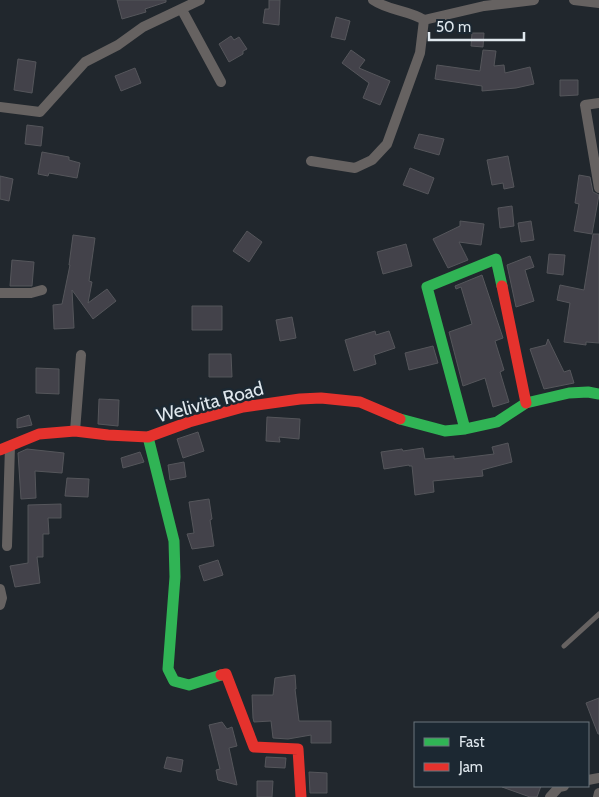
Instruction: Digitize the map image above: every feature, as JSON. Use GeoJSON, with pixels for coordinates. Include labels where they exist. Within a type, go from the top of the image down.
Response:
{"type":"FeatureCollection","features":[{"type":"Feature","properties":{"kind":"street"},"geometry":{"type":"LineString","coordinates":[[0,107],[40,112],[85,62],[118,45],[143,27],[200,0]]}},
{"type":"Feature","properties":{"kind":"street"},"geometry":{"type":"LineString","coordinates":[[373,0],[390,8],[414,14],[424,20],[484,6],[534,0]]}},
{"type":"Feature","properties":{"kind":"street"},"geometry":{"type":"LineString","coordinates":[[574,0],[599,3]]}},
{"type":"Feature","properties":{"kind":"street"},"geometry":{"type":"LineString","coordinates":[[182,10],[221,82]]}},
{"type":"Feature","properties":{"kind":"street"},"geometry":{"type":"LineString","coordinates":[[311,161],[356,168],[372,160],[387,144],[420,53],[424,20]]}},
{"type":"Feature","properties":{"kind":"street"},"geometry":{"type":"LineString","coordinates":[[599,103],[585,105],[599,188]]}},
{"type":"Feature","properties":{"kind":"street"},"geometry":{"type":"LineString","coordinates":[[465,430],[427,287],[496,259],[526,403]]}},
{"type":"Feature","properties":{"kind":"street"},"geometry":{"type":"LineString","coordinates":[[0,293],[31,293],[42,290]]}},
{"type":"Feature","properties":{"kind":"street"},"geometry":{"type":"LineString","coordinates":[[75,432],[81,355]]}},
{"type":"Feature","properties":{"kind":"street","name":"Welivita Road"},"geometry":{"type":"LineString","coordinates":[[5,448],[39,434],[75,432],[148,437],[189,422],[243,406],[300,398],[360,402],[408,422],[426,427],[445,431],[465,430],[497,422],[526,403],[569,393],[588,392],[599,394]]}},
{"type":"Feature","properties":{"kind":"street"},"geometry":{"type":"LineString","coordinates":[[148,437],[174,541],[175,577],[168,669],[174,681],[189,685],[226,674],[254,747],[298,749],[302,797]]}},
{"type":"Feature","properties":{"kind":"street"},"geometry":{"type":"LineString","coordinates":[[5,448],[7,546]]}},
{"type":"Feature","properties":{"kind":"street"},"geometry":{"type":"LineString","coordinates":[[0,589],[2,598],[0,605]]}},
{"type":"Feature","properties":{"kind":"street"},"geometry":{"type":"LineString","coordinates":[[550,797],[559,787]]}},
{"type":"Feature","properties":{"kind":"street"},"geometry":{"type":"LineString","coordinates":[[598,797],[599,793]]}},
{"type":"Feature","properties":{"kind":"lane"},"geometry":{"type":"LineString","coordinates":[[564,646],[599,614]]}},
{"type":"Feature","properties":{"kind":"building"},"geometry":{"type":"Polygon","coordinates":[[[117,0],[166,0],[166,2],[145,9],[146,12],[122,19],[117,0]]]}},
{"type":"Feature","properties":{"kind":"building"},"geometry":{"type":"Polygon","coordinates":[[[269,0],[280,0],[279,25],[263,23],[265,9],[269,9],[269,0]]]}},
{"type":"Feature","properties":{"kind":"building"},"geometry":{"type":"Polygon","coordinates":[[[336,17],[350,21],[345,40],[331,37],[336,17]]]}},
{"type":"Feature","properties":{"kind":"building"},"geometry":{"type":"Polygon","coordinates":[[[472,33],[484,33],[483,47],[471,46],[472,33]]]}},
{"type":"Feature","properties":{"kind":"building"},"geometry":{"type":"Polygon","coordinates":[[[231,36],[234,40],[239,37],[247,49],[243,51],[243,54],[229,62],[219,44],[231,36]]]}},
{"type":"Feature","properties":{"kind":"building"},"geometry":{"type":"Polygon","coordinates":[[[351,50],[365,60],[359,68],[390,81],[380,105],[363,98],[369,83],[342,63],[351,50]]]}},
{"type":"Feature","properties":{"kind":"building"},"geometry":{"type":"Polygon","coordinates":[[[483,50],[496,51],[494,66],[504,65],[505,73],[530,67],[534,84],[516,88],[482,91],[482,86],[435,79],[437,65],[480,71],[483,50]]]}},
{"type":"Feature","properties":{"kind":"building"},"geometry":{"type":"Polygon","coordinates":[[[18,59],[36,62],[32,93],[14,90],[18,59]]]}},
{"type":"Feature","properties":{"kind":"building"},"geometry":{"type":"Polygon","coordinates":[[[135,68],[141,83],[121,91],[115,76],[135,68]]]}},
{"type":"Feature","properties":{"kind":"building"},"geometry":{"type":"Polygon","coordinates":[[[560,80],[578,80],[578,95],[560,96],[560,80]]]}},
{"type":"Feature","properties":{"kind":"building"},"geometry":{"type":"Polygon","coordinates":[[[27,125],[43,127],[41,146],[25,144],[27,125]]]}},
{"type":"Feature","properties":{"kind":"building"},"geometry":{"type":"Polygon","coordinates":[[[419,134],[444,139],[439,155],[414,148],[419,134]]]}},
{"type":"Feature","properties":{"kind":"building"},"geometry":{"type":"Polygon","coordinates":[[[42,152],[69,157],[69,160],[80,163],[77,178],[49,173],[48,176],[38,174],[42,152]]]}},
{"type":"Feature","properties":{"kind":"building"},"geometry":{"type":"Polygon","coordinates":[[[508,156],[514,187],[504,189],[503,183],[492,185],[487,160],[508,156]]]}},
{"type":"Feature","properties":{"kind":"building"},"geometry":{"type":"Polygon","coordinates":[[[410,168],[434,178],[428,194],[403,185],[410,168]]]}},
{"type":"Feature","properties":{"kind":"building"},"geometry":{"type":"Polygon","coordinates":[[[579,175],[590,177],[593,192],[599,195],[592,234],[574,231],[579,204],[575,203],[579,175]]]}},
{"type":"Feature","properties":{"kind":"building"},"geometry":{"type":"Polygon","coordinates":[[[0,176],[13,179],[9,201],[0,199],[0,176]]]}},
{"type":"Feature","properties":{"kind":"building"},"geometry":{"type":"Polygon","coordinates":[[[512,206],[514,226],[500,228],[498,208],[512,206]]]}},
{"type":"Feature","properties":{"kind":"building"},"geometry":{"type":"Polygon","coordinates":[[[460,221],[484,224],[481,245],[459,242],[468,260],[448,268],[433,239],[460,226],[460,221]]]}},
{"type":"Feature","properties":{"kind":"building"},"geometry":{"type":"Polygon","coordinates":[[[531,221],[534,240],[521,242],[518,223],[531,221]]]}},
{"type":"Feature","properties":{"kind":"building"},"geometry":{"type":"Polygon","coordinates":[[[247,231],[262,242],[249,262],[233,251],[247,231]]]}},
{"type":"Feature","properties":{"kind":"building"},"geometry":{"type":"Polygon","coordinates":[[[593,234],[599,234],[599,343],[586,342],[586,345],[564,342],[570,303],[557,300],[560,285],[584,290],[593,234]]]}},
{"type":"Feature","properties":{"kind":"building"},"geometry":{"type":"Polygon","coordinates":[[[73,235],[95,238],[89,281],[92,282],[88,303],[107,289],[116,301],[93,319],[72,290],[74,328],[54,329],[53,305],[62,304],[70,265],[73,235]]]}},
{"type":"Feature","properties":{"kind":"building"},"geometry":{"type":"Polygon","coordinates":[[[406,244],[412,266],[383,274],[377,252],[406,244]]]}},
{"type":"Feature","properties":{"kind":"building"},"geometry":{"type":"Polygon","coordinates":[[[549,254],[565,255],[563,275],[547,273],[549,254]]]}},
{"type":"Feature","properties":{"kind":"building"},"geometry":{"type":"Polygon","coordinates":[[[530,256],[534,267],[525,270],[534,301],[516,307],[507,265],[530,256]]]}},
{"type":"Feature","properties":{"kind":"building"},"geometry":{"type":"Polygon","coordinates":[[[12,260],[34,262],[32,286],[10,286],[12,260]]]}},
{"type":"Feature","properties":{"kind":"building"},"geometry":{"type":"Polygon","coordinates":[[[482,275],[503,338],[495,341],[504,370],[500,372],[509,402],[493,407],[485,378],[463,386],[449,332],[472,324],[461,287],[456,289],[455,286],[482,275]]]}},
{"type":"Feature","properties":{"kind":"building"},"geometry":{"type":"Polygon","coordinates":[[[192,306],[222,306],[222,330],[192,330],[192,306]]]}},
{"type":"Feature","properties":{"kind":"building"},"geometry":{"type":"Polygon","coordinates":[[[292,317],[296,338],[280,341],[276,320],[292,317]]]}},
{"type":"Feature","properties":{"kind":"building"},"geometry":{"type":"Polygon","coordinates":[[[375,331],[376,335],[389,331],[395,348],[374,355],[376,364],[354,371],[345,340],[375,331]]]}},
{"type":"Feature","properties":{"kind":"building"},"geometry":{"type":"Polygon","coordinates":[[[548,339],[564,372],[570,370],[574,383],[544,389],[530,349],[546,345],[548,339]]]}},
{"type":"Feature","properties":{"kind":"building"},"geometry":{"type":"Polygon","coordinates":[[[433,346],[438,363],[409,370],[405,353],[433,346]]]}},
{"type":"Feature","properties":{"kind":"building"},"geometry":{"type":"Polygon","coordinates":[[[209,354],[231,354],[232,377],[209,377],[209,354]]]}},
{"type":"Feature","properties":{"kind":"building"},"geometry":{"type":"Polygon","coordinates":[[[36,368],[59,369],[59,394],[36,393],[36,368]]]}},
{"type":"Feature","properties":{"kind":"building"},"geometry":{"type":"Polygon","coordinates":[[[99,399],[119,400],[118,426],[98,424],[99,399]]]}},
{"type":"Feature","properties":{"kind":"building"},"geometry":{"type":"Polygon","coordinates":[[[29,415],[32,425],[17,428],[17,419],[29,415]]]}},
{"type":"Feature","properties":{"kind":"building"},"geometry":{"type":"Polygon","coordinates":[[[267,417],[300,419],[299,439],[279,437],[280,442],[266,441],[267,417]]]}},
{"type":"Feature","properties":{"kind":"building"},"geometry":{"type":"Polygon","coordinates":[[[198,432],[204,451],[183,458],[177,439],[198,432]]]}},
{"type":"Feature","properties":{"kind":"building"},"geometry":{"type":"Polygon","coordinates":[[[508,443],[512,462],[482,470],[483,476],[433,481],[434,492],[415,495],[412,466],[384,469],[381,452],[423,448],[425,459],[454,456],[454,459],[494,454],[492,447],[508,443]]]}},
{"type":"Feature","properties":{"kind":"building"},"geometry":{"type":"Polygon","coordinates":[[[27,449],[64,453],[62,473],[35,471],[36,498],[21,499],[18,453],[27,449]]]}},
{"type":"Feature","properties":{"kind":"building"},"geometry":{"type":"Polygon","coordinates":[[[140,452],[144,462],[123,468],[121,458],[140,452]]]}},
{"type":"Feature","properties":{"kind":"building"},"geometry":{"type":"Polygon","coordinates":[[[184,462],[186,477],[170,480],[168,465],[184,462]]]}},
{"type":"Feature","properties":{"kind":"building"},"geometry":{"type":"Polygon","coordinates":[[[67,478],[89,479],[88,497],[65,496],[67,478]]]}},
{"type":"Feature","properties":{"kind":"building"},"geometry":{"type":"Polygon","coordinates":[[[209,499],[214,546],[192,549],[187,534],[194,533],[189,502],[209,499]]]}},
{"type":"Feature","properties":{"kind":"building"},"geometry":{"type":"Polygon","coordinates":[[[61,504],[61,518],[48,518],[49,534],[43,534],[43,557],[37,557],[40,583],[15,587],[10,566],[28,563],[28,505],[61,504]]]}},
{"type":"Feature","properties":{"kind":"building"},"geometry":{"type":"Polygon","coordinates":[[[218,560],[223,575],[204,581],[199,566],[218,560]]]}},
{"type":"Feature","properties":{"kind":"building"},"geometry":{"type":"Polygon","coordinates":[[[295,675],[299,721],[331,721],[331,743],[311,743],[311,735],[288,739],[273,738],[271,721],[254,722],[252,695],[273,695],[275,678],[295,675]]]}},
{"type":"Feature","properties":{"kind":"building"},"geometry":{"type":"Polygon","coordinates":[[[599,698],[599,734],[598,734],[586,703],[599,698]]]}},
{"type":"Feature","properties":{"kind":"building"},"geometry":{"type":"Polygon","coordinates":[[[222,722],[227,729],[232,727],[237,746],[229,748],[237,785],[218,780],[216,770],[220,769],[209,725],[222,722]]]}},
{"type":"Feature","properties":{"kind":"building"},"geometry":{"type":"Polygon","coordinates":[[[167,757],[183,760],[181,772],[164,768],[167,757]]]}},
{"type":"Feature","properties":{"kind":"building"},"geometry":{"type":"Polygon","coordinates":[[[266,757],[286,758],[285,768],[265,767],[266,757]]]}},
{"type":"Feature","properties":{"kind":"building"},"geometry":{"type":"Polygon","coordinates":[[[309,772],[327,773],[327,793],[310,793],[309,772]]]}},
{"type":"Feature","properties":{"kind":"building"},"geometry":{"type":"Polygon","coordinates":[[[257,781],[273,781],[272,797],[257,797],[257,781]]]}},
{"type":"Feature","properties":{"kind":"building"},"geometry":{"type":"Polygon","coordinates":[[[502,787],[541,787],[537,797],[530,797],[502,787]]]}},
{"type":"Feature","properties":{"kind":"traffic: fast"},"geometry":{"type":"LineString","coordinates":[[465,429],[427,287],[496,259],[502,286]]}},
{"type":"Feature","properties":{"kind":"traffic: fast"},"geometry":{"type":"LineString","coordinates":[[400,419],[445,431],[465,429],[497,422],[526,403],[569,393],[588,392],[599,394]]}},
{"type":"Feature","properties":{"kind":"traffic: fast"},"geometry":{"type":"LineString","coordinates":[[148,437],[174,541],[175,577],[168,669],[174,681],[189,685],[221,675]]}},
{"type":"Feature","properties":{"kind":"traffic: jam"},"geometry":{"type":"LineString","coordinates":[[502,286],[526,403]]}},
{"type":"Feature","properties":{"kind":"traffic: jam"},"geometry":{"type":"LineString","coordinates":[[0,450],[39,434],[75,431],[148,437],[189,422],[243,407],[300,399],[321,398],[360,402],[400,419]]}},
{"type":"Feature","properties":{"kind":"traffic: jam"},"geometry":{"type":"LineString","coordinates":[[221,675],[226,674],[254,747],[298,749],[301,797]]}}]}
